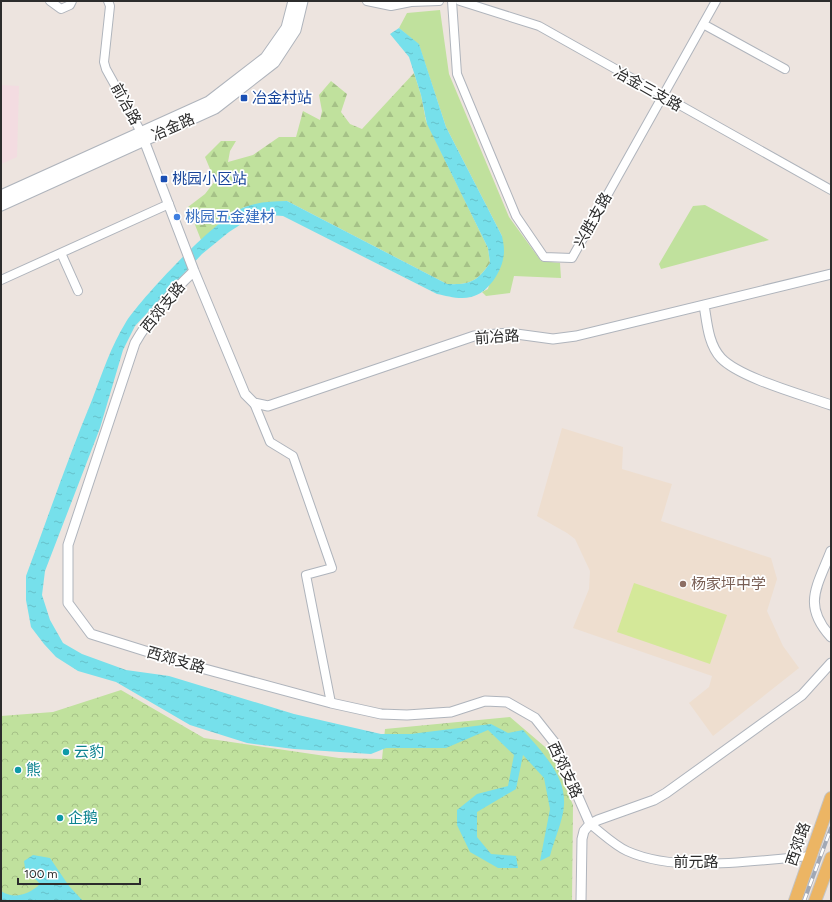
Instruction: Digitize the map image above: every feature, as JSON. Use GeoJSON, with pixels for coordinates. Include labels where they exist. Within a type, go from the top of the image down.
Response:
{"type":"FeatureCollection","features":[{"type":"Feature","properties":{"kind":"main road","name":"冶金路"},"geometry":{"type":"LineString","coordinates":[[1,205],[209,102],[266,58],[287,28],[294,1]]}},
{"type":"Feature","properties":{"kind":"main road","name":"冶金路"},"geometry":{"type":"LineString","coordinates":[[1,196],[142,136],[214,108],[274,62],[295,30],[302,1]]}},
{"type":"Feature","properties":{"kind":"main road","name":"西郊路"},"geometry":{"type":"LineString","coordinates":[[795,901],[831,798]]}},
{"type":"Feature","properties":{"kind":"main road"},"geometry":{"type":"LineString","coordinates":[[815,901],[831,858]]}},
{"type":"Feature","properties":{"kind":"street"},"geometry":{"type":"LineString","coordinates":[[50,1],[61,9],[70,4],[72,1]]}},
{"type":"Feature","properties":{"kind":"street","name":"前冶路"},"geometry":{"type":"LineString","coordinates":[[108,1],[110,6],[104,62],[106,69],[142,136],[216,325],[246,394],[254,403],[268,406],[474,336],[509,334],[553,339],[576,336],[831,274]]}},
{"type":"Feature","properties":{"kind":"street"},"geometry":{"type":"LineString","coordinates":[[367,1],[391,6],[411,2],[438,1]]}},
{"type":"Feature","properties":{"kind":"street","name":"兴胜支路"},"geometry":{"type":"LineString","coordinates":[[452,1],[457,74],[516,216],[544,257],[572,258],[716,1]]}},
{"type":"Feature","properties":{"kind":"street","name":"冶金三支路"},"geometry":{"type":"LineString","coordinates":[[460,1],[539,26],[662,97],[831,190]]}},
{"type":"Feature","properties":{"kind":"street"},"geometry":{"type":"LineString","coordinates":[[703,24],[785,69]]}},
{"type":"Feature","properties":{"kind":"street"},"geometry":{"type":"LineString","coordinates":[[1,280],[169,204]]}},
{"type":"Feature","properties":{"kind":"street"},"geometry":{"type":"LineString","coordinates":[[61,253],[78,291]]}},
{"type":"Feature","properties":{"kind":"street","name":"西郊支路"},"geometry":{"type":"LineString","coordinates":[[194,271],[164,301],[148,321],[135,343],[68,545],[68,603],[91,634],[190,665],[331,703],[381,714],[407,715],[451,712],[485,701],[507,702],[535,718],[554,742],[590,824]]}},
{"type":"Feature","properties":{"kind":"street"},"geometry":{"type":"LineString","coordinates":[[704,305],[710,339],[720,357],[737,370],[831,406]]}},
{"type":"Feature","properties":{"kind":"street"},"geometry":{"type":"LineString","coordinates":[[254,403],[270,442],[293,456],[332,568],[306,575],[331,703]]}},
{"type":"Feature","properties":{"kind":"street"},"geometry":{"type":"LineString","coordinates":[[831,551],[815,592],[814,610],[819,624],[831,637]]}},
{"type":"Feature","properties":{"kind":"street"},"geometry":{"type":"LineString","coordinates":[[581,901],[582,839],[584,831],[590,824],[654,800],[666,793],[802,695],[831,663]]}},
{"type":"Feature","properties":{"kind":"street","name":"前元路"},"geometry":{"type":"LineString","coordinates":[[590,824],[627,851],[665,862],[706,864],[811,856]]}},
{"type":"Feature","properties":{"kind":"shaded area"},"geometry":{"type":"Polygon","coordinates":[[[1,85],[19,86],[17,157],[1,164],[1,85]]]}},
{"type":"Feature","properties":{"kind":"shaded area","name":"杨家坪中学"},"geometry":{"type":"Polygon","coordinates":[[[562,428],[623,447],[622,469],[672,484],[661,521],[771,558],[777,579],[767,611],[783,646],[799,668],[713,736],[689,703],[709,687],[712,676],[573,628],[589,589],[590,571],[575,539],[537,516],[562,428]]]}},
{"type":"Feature","properties":{"kind":"green space"},"geometry":{"type":"Polygon","coordinates":[[[440,10],[449,74],[509,217],[541,261],[560,263],[561,278],[514,276],[510,293],[486,296],[482,292],[488,289],[502,236],[446,127],[419,45],[399,28],[407,13],[440,10]]]}},
{"type":"Feature","properties":{"kind":"green space"},"geometry":{"type":"Polygon","coordinates":[[[414,73],[421,95],[426,121],[488,248],[490,263],[476,278],[467,283],[447,284],[287,201],[244,207],[201,240],[188,207],[205,194],[215,181],[205,157],[221,141],[236,141],[230,151],[228,162],[253,155],[279,137],[296,137],[303,111],[320,120],[322,111],[319,95],[331,81],[347,94],[341,112],[350,124],[362,129],[414,73]]]}},
{"type":"Feature","properties":{"kind":"green space"},"geometry":{"type":"Polygon","coordinates":[[[705,205],[769,240],[661,269],[659,264],[693,206],[705,205]]]}},
{"type":"Feature","properties":{"kind":"green space"},"geometry":{"type":"Polygon","coordinates":[[[634,583],[727,615],[710,664],[617,632],[634,583]]]}},
{"type":"Feature","properties":{"kind":"green space"},"geometry":{"type":"Polygon","coordinates":[[[121,690],[204,738],[339,758],[382,759],[385,729],[510,717],[551,752],[573,805],[572,901],[1,901],[1,716],[53,712],[121,690]]]}},
{"type":"Feature","properties":{"kind":"water"},"geometry":{"type":"Polygon","coordinates":[[[399,28],[419,44],[446,127],[502,236],[504,249],[503,258],[494,279],[484,291],[478,295],[467,298],[449,297],[437,294],[283,216],[270,215],[249,219],[229,232],[202,254],[135,326],[123,350],[100,428],[45,571],[42,595],[50,620],[63,643],[82,654],[126,670],[169,676],[294,714],[381,734],[411,734],[491,724],[508,733],[523,730],[551,764],[557,774],[564,794],[564,805],[550,856],[540,861],[550,809],[544,778],[523,755],[516,789],[477,812],[477,837],[491,854],[516,856],[518,868],[498,868],[470,852],[457,825],[457,810],[477,794],[508,786],[514,755],[488,730],[446,748],[386,748],[371,754],[294,749],[247,743],[190,725],[116,682],[78,671],[56,657],[31,627],[26,600],[26,576],[107,360],[121,331],[135,310],[181,258],[217,225],[245,207],[255,204],[287,201],[447,284],[461,284],[472,281],[481,274],[490,263],[488,248],[427,124],[421,95],[409,57],[390,34],[399,28]]]}},
{"type":"Feature","properties":{"kind":"water"},"geometry":{"type":"Polygon","coordinates":[[[33,855],[50,858],[69,886],[83,901],[1,901],[1,891],[11,895],[22,895],[32,891],[40,884],[25,868],[24,861],[33,855]]]}},
{"type":"Feature","properties":{"kind":"railway"},"geometry":{"type":"LineString","coordinates":[[804,901],[831,828]]}},
{"type":"Feature","properties":{"kind":"place","name":"冶金村站"},"geometry":{"type":"Point","coordinates":[244,98]}},
{"type":"Feature","properties":{"kind":"place","name":"桃园小区站"},"geometry":{"type":"Point","coordinates":[164,179]}},
{"type":"Feature","properties":{"kind":"place","name":"桃园五金建材"},"geometry":{"type":"Point","coordinates":[177,217]}},
{"type":"Feature","properties":{"kind":"place","name":"杨家坪中学"},"geometry":{"type":"Point","coordinates":[683,584]}},
{"type":"Feature","properties":{"kind":"place","name":"云豹"},"geometry":{"type":"Point","coordinates":[66,752]}},
{"type":"Feature","properties":{"kind":"place","name":"熊"},"geometry":{"type":"Point","coordinates":[18,770]}},
{"type":"Feature","properties":{"kind":"place","name":"企鹅"},"geometry":{"type":"Point","coordinates":[60,818]}}]}
